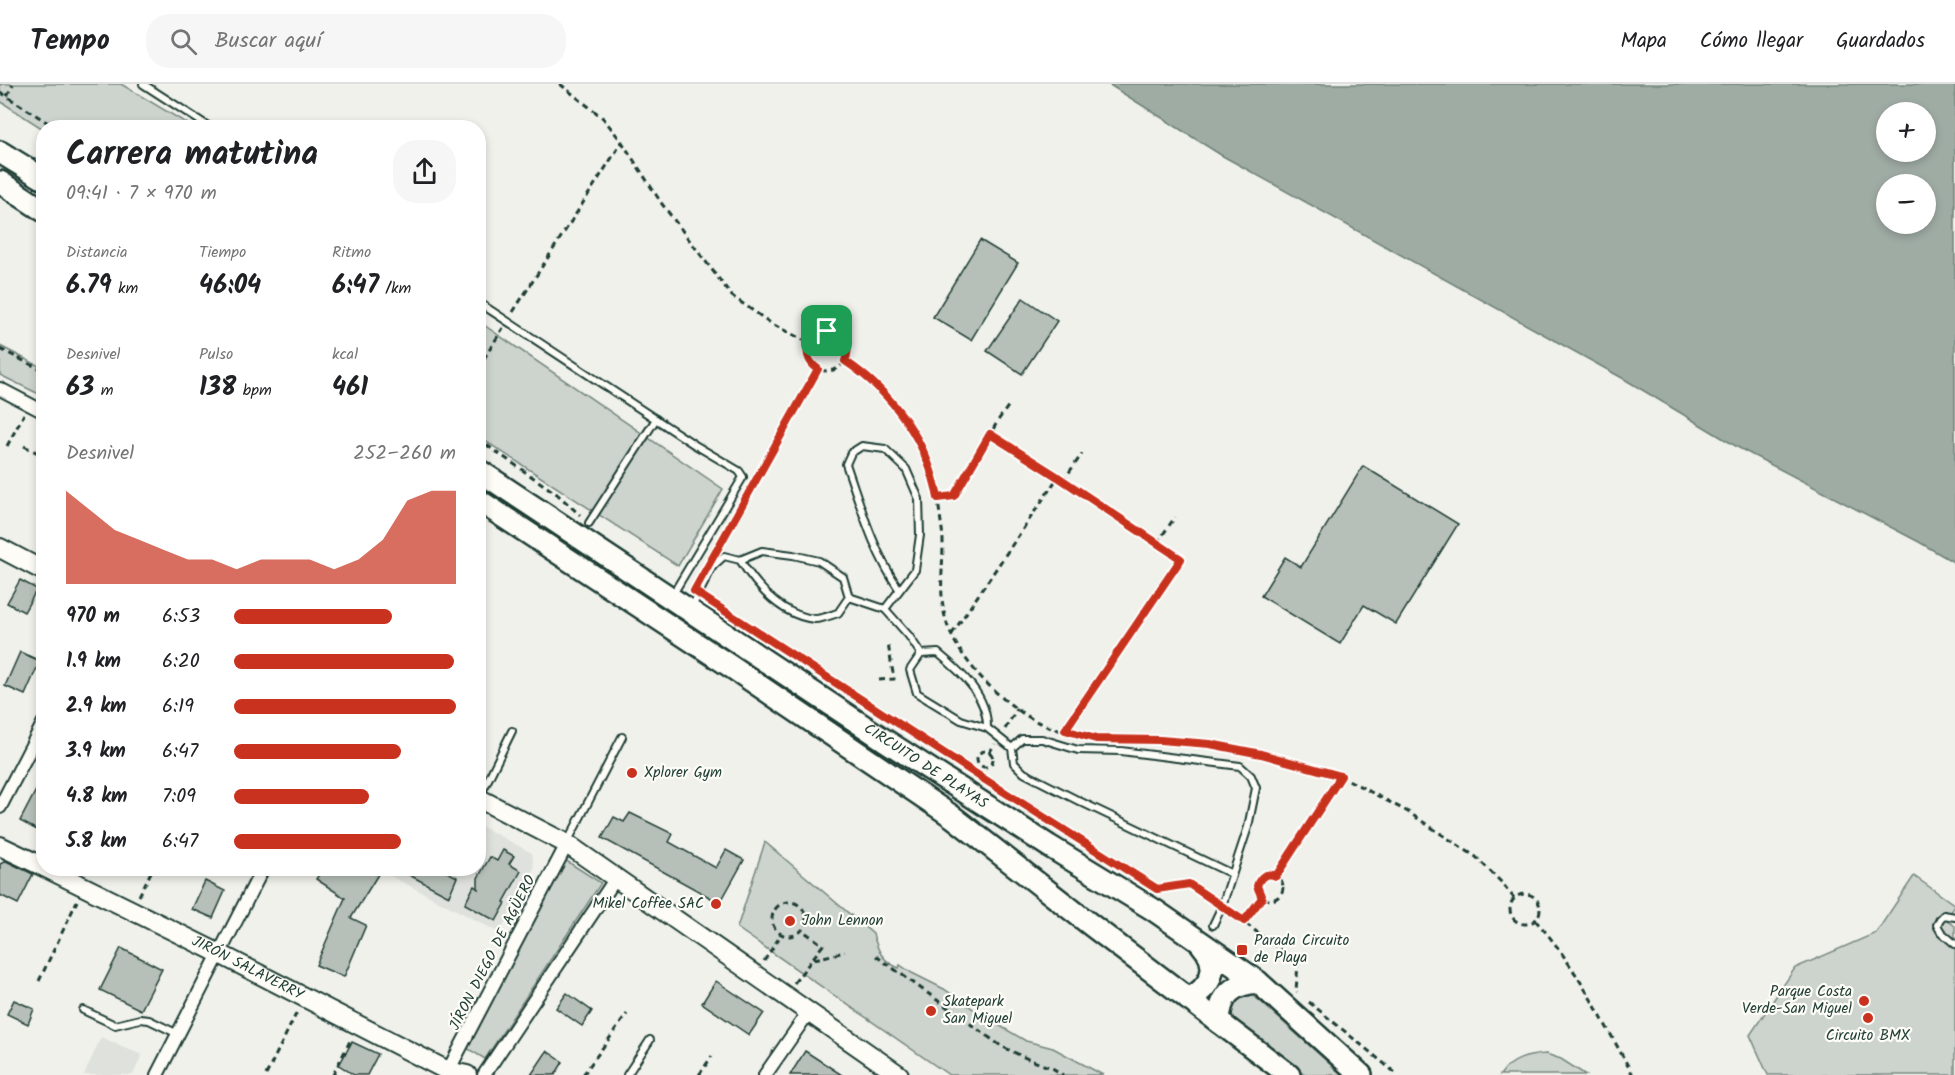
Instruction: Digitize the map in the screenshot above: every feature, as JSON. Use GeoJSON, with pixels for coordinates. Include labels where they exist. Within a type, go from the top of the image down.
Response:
{"type":"FeatureCollection","features":[{"type":"Feature","properties":{"kind":"highway"},"geometry":{"type":"LineString","coordinates":[[0,152],[36,175]]}},
{"type":"Feature","properties":{"kind":"highway"},"geometry":{"type":"LineString","coordinates":[[0,182],[36,206]]}},
{"type":"Feature","properties":{"kind":"highway","name":"CIRCUITO DE PLAYAS"},"geometry":{"type":"LineString","coordinates":[[486,475],[886,741],[1049,846],[1155,910],[1258,982],[1361,1075]]}},
{"type":"Feature","properties":{"kind":"highway","name":"CIRCUITO DE PLAYAS"},"geometry":{"type":"LineString","coordinates":[[486,505],[953,817],[1289,1075]]}},
{"type":"Feature","properties":{"kind":"highway"},"geometry":{"type":"LineString","coordinates":[[1188,999],[1198,994],[1207,985],[1211,974],[1212,962],[1207,951],[1199,942]]}},
{"type":"Feature","properties":{"kind":"highway"},"geometry":{"type":"LineString","coordinates":[[1219,1022],[1219,1010],[1224,998],[1233,988],[1245,983],[1258,982]]}},
{"type":"Feature","properties":{"kind":"main road"},"geometry":{"type":"LineString","coordinates":[[0,548],[36,567]]}},
{"type":"Feature","properties":{"kind":"main road"},"geometry":{"type":"LineString","coordinates":[[486,802],[567,844],[899,1075]]}},
{"type":"Feature","properties":{"kind":"main road","name":"JIRÓN SALAVERRY"},"geometry":{"type":"LineString","coordinates":[[0,846],[36,864]]}},
{"type":"Feature","properties":{"kind":"main road","name":"JIRÓN SALAVERRY"},"geometry":{"type":"LineString","coordinates":[[61,876],[358,1024],[447,1073],[467,1075]]}},
{"type":"Feature","properties":{"kind":"street"},"geometry":{"type":"LineString","coordinates":[[0,389],[36,408]]}},
{"type":"Feature","properties":{"kind":"street"},"geometry":{"type":"LineString","coordinates":[[0,807],[36,738]]}},
{"type":"Feature","properties":{"kind":"street","name":"JÍRON DIEGO DE AGÜERO"},"geometry":{"type":"LineString","coordinates":[[447,1073],[567,844]]}},
{"type":"Feature","properties":{"kind":"street"},"geometry":{"type":"LineString","coordinates":[[157,1075],[259,876]]}},
{"type":"Feature","properties":{"kind":"street"},"geometry":{"type":"LineString","coordinates":[[484,1075],[616,878]]}},
{"type":"Feature","properties":{"kind":"street"},"geometry":{"type":"LineString","coordinates":[[765,1075],[808,1013]]}},
{"type":"Feature","properties":{"kind":"lane"},"geometry":{"type":"LineString","coordinates":[[143,84],[199,120]]}},
{"type":"Feature","properties":{"kind":"lane"},"geometry":{"type":"LineString","coordinates":[[486,307],[739,471],[743,477],[671,597]]}},
{"type":"Feature","properties":{"kind":"lane"},"geometry":{"type":"LineString","coordinates":[[590,523],[656,419]]}},
{"type":"Feature","properties":{"kind":"lane"},"geometry":{"type":"LineString","coordinates":[[885,609],[915,570],[920,535],[919,499],[906,469],[885,449],[862,446],[851,453],[846,464],[868,531],[886,571],[899,589]]}},
{"type":"Feature","properties":{"kind":"lane"},"geometry":{"type":"LineString","coordinates":[[690,610],[712,566],[724,556],[740,560],[762,552],[819,561],[843,577],[849,597]]}},
{"type":"Feature","properties":{"kind":"lane"},"geometry":{"type":"LineString","coordinates":[[740,560],[768,596],[792,614],[817,619],[838,613],[849,597]]}},
{"type":"Feature","properties":{"kind":"lane"},"geometry":{"type":"LineString","coordinates":[[849,597],[885,609],[909,636],[921,654]]}},
{"type":"Feature","properties":{"kind":"lane"},"geometry":{"type":"LineString","coordinates":[[921,654],[939,653],[956,668],[977,692],[987,716],[987,728]]}},
{"type":"Feature","properties":{"kind":"lane"},"geometry":{"type":"LineString","coordinates":[[921,654],[910,670],[917,693],[961,720],[987,728],[1012,748],[1014,763],[1024,773],[1232,874]]}},
{"type":"Feature","properties":{"kind":"lane"},"geometry":{"type":"LineString","coordinates":[[486,782],[512,731]]}},
{"type":"Feature","properties":{"kind":"lane"},"geometry":{"type":"LineString","coordinates":[[567,844],[622,737]]}},
{"type":"Feature","properties":{"kind":"lane"},"geometry":{"type":"LineString","coordinates":[[1012,748],[1022,739],[1042,739],[1077,750],[1121,751],[1240,766],[1251,776],[1256,788],[1248,827],[1222,906],[1212,925]]}},
{"type":"Feature","properties":{"kind":"lane"},"geometry":{"type":"LineString","coordinates":[[1955,916],[1944,915],[1937,925],[1941,932],[1955,944]]}},
{"type":"Feature","properties":{"kind":"lane"},"geometry":{"type":"LineString","coordinates":[[83,1010],[115,1025],[141,1019],[149,1020],[178,1034]]}},
{"type":"Feature","properties":{"kind":"lane"},"geometry":{"type":"LineString","coordinates":[[627,1075],[650,1040]]}},
{"type":"Feature","properties":{"kind":"path"},"geometry":{"type":"LineString","coordinates":[[7,96],[13,84]]}},
{"type":"Feature","properties":{"kind":"path"},"geometry":{"type":"LineString","coordinates":[[561,84],[603,118],[622,142],[662,204],[732,296],[772,324],[809,343]]}},
{"type":"Feature","properties":{"kind":"path"},"geometry":{"type":"LineString","coordinates":[[0,92],[44,120]]}},
{"type":"Feature","properties":{"kind":"path"},"geometry":{"type":"LineString","coordinates":[[486,355],[622,142]]}},
{"type":"Feature","properties":{"kind":"path"},"geometry":{"type":"LineString","coordinates":[[820,332],[839,334],[848,350],[845,361],[834,370],[818,369],[808,358],[809,343],[820,332]]}},
{"type":"Feature","properties":{"kind":"path"},"geometry":{"type":"LineString","coordinates":[[0,349],[36,367]]}},
{"type":"Feature","properties":{"kind":"path"},"geometry":{"type":"LineString","coordinates":[[845,361],[879,387],[895,405],[922,448],[938,498],[943,540],[940,582],[947,622],[974,670],[996,693],[1027,716],[1055,729],[1096,739]]}},
{"type":"Feature","properties":{"kind":"path"},"geometry":{"type":"LineString","coordinates":[[717,550],[818,369]]}},
{"type":"Feature","properties":{"kind":"path"},"geometry":{"type":"LineString","coordinates":[[7,446],[29,404]]}},
{"type":"Feature","properties":{"kind":"path"},"geometry":{"type":"LineString","coordinates":[[938,498],[954,496],[1009,405]]}},
{"type":"Feature","properties":{"kind":"path"},"geometry":{"type":"LineString","coordinates":[[990,434],[1181,559],[1065,730]]}},
{"type":"Feature","properties":{"kind":"path"},"geometry":{"type":"LineString","coordinates":[[486,445],[557,494],[590,523]]}},
{"type":"Feature","properties":{"kind":"path"},"geometry":{"type":"LineString","coordinates":[[24,447],[36,452]]}},
{"type":"Feature","properties":{"kind":"path"},"geometry":{"type":"LineString","coordinates":[[1064,481],[1082,454]]}},
{"type":"Feature","properties":{"kind":"path"},"geometry":{"type":"LineString","coordinates":[[952,634],[1058,477]]}},
{"type":"Feature","properties":{"kind":"path"},"geometry":{"type":"LineString","coordinates":[[1157,543],[1175,516]]}},
{"type":"Feature","properties":{"kind":"path"},"geometry":{"type":"LineString","coordinates":[[758,633],[1157,889],[1189,884],[1244,921],[1298,963],[1296,991],[1398,1075]]}},
{"type":"Feature","properties":{"kind":"path"},"geometry":{"type":"LineString","coordinates":[[879,680],[894,679],[888,644]]}},
{"type":"Feature","properties":{"kind":"path"},"geometry":{"type":"LineString","coordinates":[[1117,739],[1210,744],[1261,754],[1341,776],[1408,812],[1476,856],[1514,898]]}},
{"type":"Feature","properties":{"kind":"path"},"geometry":{"type":"LineString","coordinates":[[989,753],[992,756],[992,764],[981,766],[978,763],[978,755],[989,753]]}},
{"type":"Feature","properties":{"kind":"path"},"geometry":{"type":"LineString","coordinates":[[976,774],[981,766]]}},
{"type":"Feature","properties":{"kind":"path"},"geometry":{"type":"LineString","coordinates":[[1276,876],[1341,776]]}},
{"type":"Feature","properties":{"kind":"path"},"geometry":{"type":"LineString","coordinates":[[1268,874],[1280,878],[1283,886],[1281,895],[1274,900],[1262,898],[1257,886],[1260,878],[1268,874]]}},
{"type":"Feature","properties":{"kind":"path"},"geometry":{"type":"LineString","coordinates":[[130,910],[149,876]]}},
{"type":"Feature","properties":{"kind":"path"},"geometry":{"type":"LineString","coordinates":[[39,981],[84,887]]}},
{"type":"Feature","properties":{"kind":"path"},"geometry":{"type":"LineString","coordinates":[[1525,894],[1536,898],[1540,910],[1535,920],[1524,925],[1513,920],[1509,909],[1514,898],[1525,894]]}},
{"type":"Feature","properties":{"kind":"path"},"geometry":{"type":"LineString","coordinates":[[1244,921],[1262,898]]}},
{"type":"Feature","properties":{"kind":"path"},"geometry":{"type":"LineString","coordinates":[[795,903],[803,910],[806,920],[802,930],[792,936],[781,935],[773,926],[772,914],[778,905],[795,903]]}},
{"type":"Feature","properties":{"kind":"path"},"geometry":{"type":"LineString","coordinates":[[1535,920],[1549,934],[1564,956],[1633,1075]]}},
{"type":"Feature","properties":{"kind":"path"},"geometry":{"type":"LineString","coordinates":[[784,996],[823,945],[802,930]]}},
{"type":"Feature","properties":{"kind":"path"},"geometry":{"type":"LineString","coordinates":[[755,975],[781,935]]}},
{"type":"Feature","properties":{"kind":"path"},"geometry":{"type":"LineString","coordinates":[[812,959],[845,952]]}},
{"type":"Feature","properties":{"kind":"path"},"geometry":{"type":"LineString","coordinates":[[876,956],[1001,1046],[1064,1075]]}},
{"type":"Feature","properties":{"kind":"path"},"geometry":{"type":"LineString","coordinates":[[266,1075],[305,998]]}},
{"type":"Feature","properties":{"kind":"path"},"geometry":{"type":"LineString","coordinates":[[584,1075],[627,1014]]}},
{"type":"Feature","properties":{"kind":"path"},"geometry":{"type":"LineString","coordinates":[[333,1075],[358,1024]]}},
{"type":"Feature","properties":{"kind":"path"},"geometry":{"type":"LineString","coordinates":[[699,1075],[712,1056]]}},
{"type":"Feature","properties":{"kind":"shaded area"},"geometry":{"type":"Polygon","coordinates":[[[0,84],[121,84],[181,120],[36,120],[36,124],[0,101],[0,84]]]}},
{"type":"Feature","properties":{"kind":"shaded area"},"geometry":{"type":"Polygon","coordinates":[[[1108,84],[1955,84],[1955,563],[1739,448],[1624,379],[1221,155],[1108,84]]]}},
{"type":"Feature","properties":{"kind":"shaded area"},"geometry":{"type":"Polygon","coordinates":[[[486,326],[723,489],[678,566],[486,442],[486,326]]]}},
{"type":"Feature","properties":{"kind":"shaded area"},"geometry":{"type":"Polygon","coordinates":[[[0,346],[36,364],[36,393],[0,375],[0,346]]]}},
{"type":"Feature","properties":{"kind":"shaded area"},"geometry":{"type":"Polygon","coordinates":[[[486,829],[532,853],[534,868],[500,933],[391,876],[486,876],[486,829]]]}},
{"type":"Feature","properties":{"kind":"shaded area"},"geometry":{"type":"Polygon","coordinates":[[[765,842],[873,934],[879,950],[888,962],[899,968],[900,965],[944,989],[1026,1041],[1053,1048],[1103,1075],[949,1075],[737,928],[765,842]]]}},
{"type":"Feature","properties":{"kind":"shaded area"},"geometry":{"type":"Polygon","coordinates":[[[565,860],[601,883],[485,1059],[465,1047],[565,860]]]}},
{"type":"Feature","properties":{"kind":"shaded area","name":"Parque Costa Verde-San Miguel"},"geometry":{"type":"Polygon","coordinates":[[[1914,876],[1955,905],[1947,920],[1955,926],[1955,1075],[1768,1075],[1750,1035],[1795,968],[1876,933],[1914,876]]]}},
{"type":"Feature","properties":{"kind":"shaded area"},"geometry":{"type":"Polygon","coordinates":[[[1241,995],[1253,996],[1261,1002],[1342,1075],[1305,1075],[1237,1027],[1230,1015],[1232,1002],[1241,995]]]}},
{"type":"Feature","properties":{"kind":"shaded area"},"geometry":{"type":"Polygon","coordinates":[[[101,1037],[142,1055],[133,1075],[84,1075],[101,1037]]]}},
{"type":"Feature","properties":{"kind":"shaded area"},"geometry":{"type":"Polygon","coordinates":[[[1546,1054],[1561,1059],[1586,1075],[1500,1075],[1509,1065],[1520,1059],[1546,1054]]]}},
{"type":"Feature","properties":{"kind":"building"},"geometry":{"type":"Polygon","coordinates":[[[980,240],[1018,263],[971,340],[933,317],[980,240]]]}},
{"type":"Feature","properties":{"kind":"building"},"geometry":{"type":"Polygon","coordinates":[[[1023,298],[1057,321],[1022,374],[987,351],[1023,298]]]}},
{"type":"Feature","properties":{"kind":"building"},"geometry":{"type":"Polygon","coordinates":[[[1363,466],[1458,524],[1396,624],[1364,605],[1340,644],[1261,596],[1285,557],[1301,567],[1363,466]]]}},
{"type":"Feature","properties":{"kind":"building"},"geometry":{"type":"Polygon","coordinates":[[[20,580],[36,588],[24,612],[7,603],[20,580]]]}},
{"type":"Feature","properties":{"kind":"building"},"geometry":{"type":"Polygon","coordinates":[[[20,652],[36,659],[36,670],[25,695],[5,686],[20,652]]]}},
{"type":"Feature","properties":{"kind":"building"},"geometry":{"type":"Polygon","coordinates":[[[36,790],[36,829],[20,821],[36,790]]]}},
{"type":"Feature","properties":{"kind":"building"},"geometry":{"type":"Polygon","coordinates":[[[630,813],[673,834],[669,842],[716,868],[726,850],[744,860],[720,903],[602,838],[614,817],[624,822],[630,813]]]}},
{"type":"Feature","properties":{"kind":"building"},"geometry":{"type":"Polygon","coordinates":[[[503,850],[514,856],[509,864],[521,871],[496,921],[465,904],[474,886],[478,889],[479,876],[486,876],[486,864],[490,857],[497,861],[503,850]]]}},
{"type":"Feature","properties":{"kind":"building"},"geometry":{"type":"Polygon","coordinates":[[[6,861],[33,874],[18,904],[0,895],[0,864],[6,861]]]}},
{"type":"Feature","properties":{"kind":"building"},"geometry":{"type":"Polygon","coordinates":[[[318,876],[377,876],[351,918],[366,925],[344,977],[316,965],[345,898],[316,879],[318,876]]]}},
{"type":"Feature","properties":{"kind":"building"},"geometry":{"type":"Polygon","coordinates":[[[411,876],[455,876],[457,877],[449,896],[411,876]]]}},
{"type":"Feature","properties":{"kind":"building"},"geometry":{"type":"Polygon","coordinates":[[[205,881],[225,891],[213,918],[192,909],[205,881]]]}},
{"type":"Feature","properties":{"kind":"building"},"geometry":{"type":"Polygon","coordinates":[[[121,948],[162,969],[141,1010],[100,990],[121,948]]]}},
{"type":"Feature","properties":{"kind":"building"},"geometry":{"type":"Polygon","coordinates":[[[716,981],[764,1013],[749,1035],[702,1003],[716,981]]]}},
{"type":"Feature","properties":{"kind":"building"},"geometry":{"type":"Polygon","coordinates":[[[567,993],[592,1011],[582,1026],[556,1008],[567,993]]]}},
{"type":"Feature","properties":{"kind":"building"},"geometry":{"type":"Polygon","coordinates":[[[14,1000],[34,1009],[28,1024],[7,1014],[14,1000]]]}},
{"type":"Feature","properties":{"kind":"building"},"geometry":{"type":"Polygon","coordinates":[[[352,1042],[378,1054],[367,1075],[354,1075],[339,1065],[352,1042]]]}},
{"type":"Feature","properties":{"kind":"building"},"geometry":{"type":"Polygon","coordinates":[[[547,1051],[563,1062],[555,1075],[531,1075],[547,1051]]]}},
{"type":"Feature","properties":{"kind":"building"},"geometry":{"type":"Polygon","coordinates":[[[805,1051],[842,1075],[790,1075],[805,1051]]]}},
{"type":"Feature","properties":{"kind":"place","name":"Xplorer Gym"},"geometry":{"type":"Point","coordinates":[632,773]}},
{"type":"Feature","properties":{"kind":"place","name":"Mikel Coffee SAC"},"geometry":{"type":"Point","coordinates":[716,904]}},
{"type":"Feature","properties":{"kind":"place","name":"John Lennon"},"geometry":{"type":"Point","coordinates":[790,921]}},
{"type":"Feature","properties":{"kind":"place","name":"Parada Circuito de Playa"},"geometry":{"type":"Point","coordinates":[1242,950]}},
{"type":"Feature","properties":{"kind":"place","name":"Parque Costa Verde-San Miguel"},"geometry":{"type":"Point","coordinates":[1864,1001]}},
{"type":"Feature","properties":{"kind":"place","name":"Skatepark San Miguel"},"geometry":{"type":"Point","coordinates":[931,1011]}},
{"type":"Feature","properties":{"kind":"place","name":"Circuito BMX"},"geometry":{"type":"Point","coordinates":[1868,1018]}},
{"type":"Feature","properties":{"kind":"route"},"geometry":{"type":"LineString","coordinates":[[827,331],[839,334],[846,344],[848,350],[845,361],[879,387],[895,405],[922,448],[938,498],[954,496],[990,434],[1181,559],[1065,730],[1096,739],[1160,740],[1210,744],[1261,754],[1341,776],[1276,876],[1268,874],[1260,878],[1257,890],[1262,898],[1244,921],[1189,884],[1157,889],[694,591],[818,369],[808,358],[808,345],[815,335],[827,331]]}}]}
